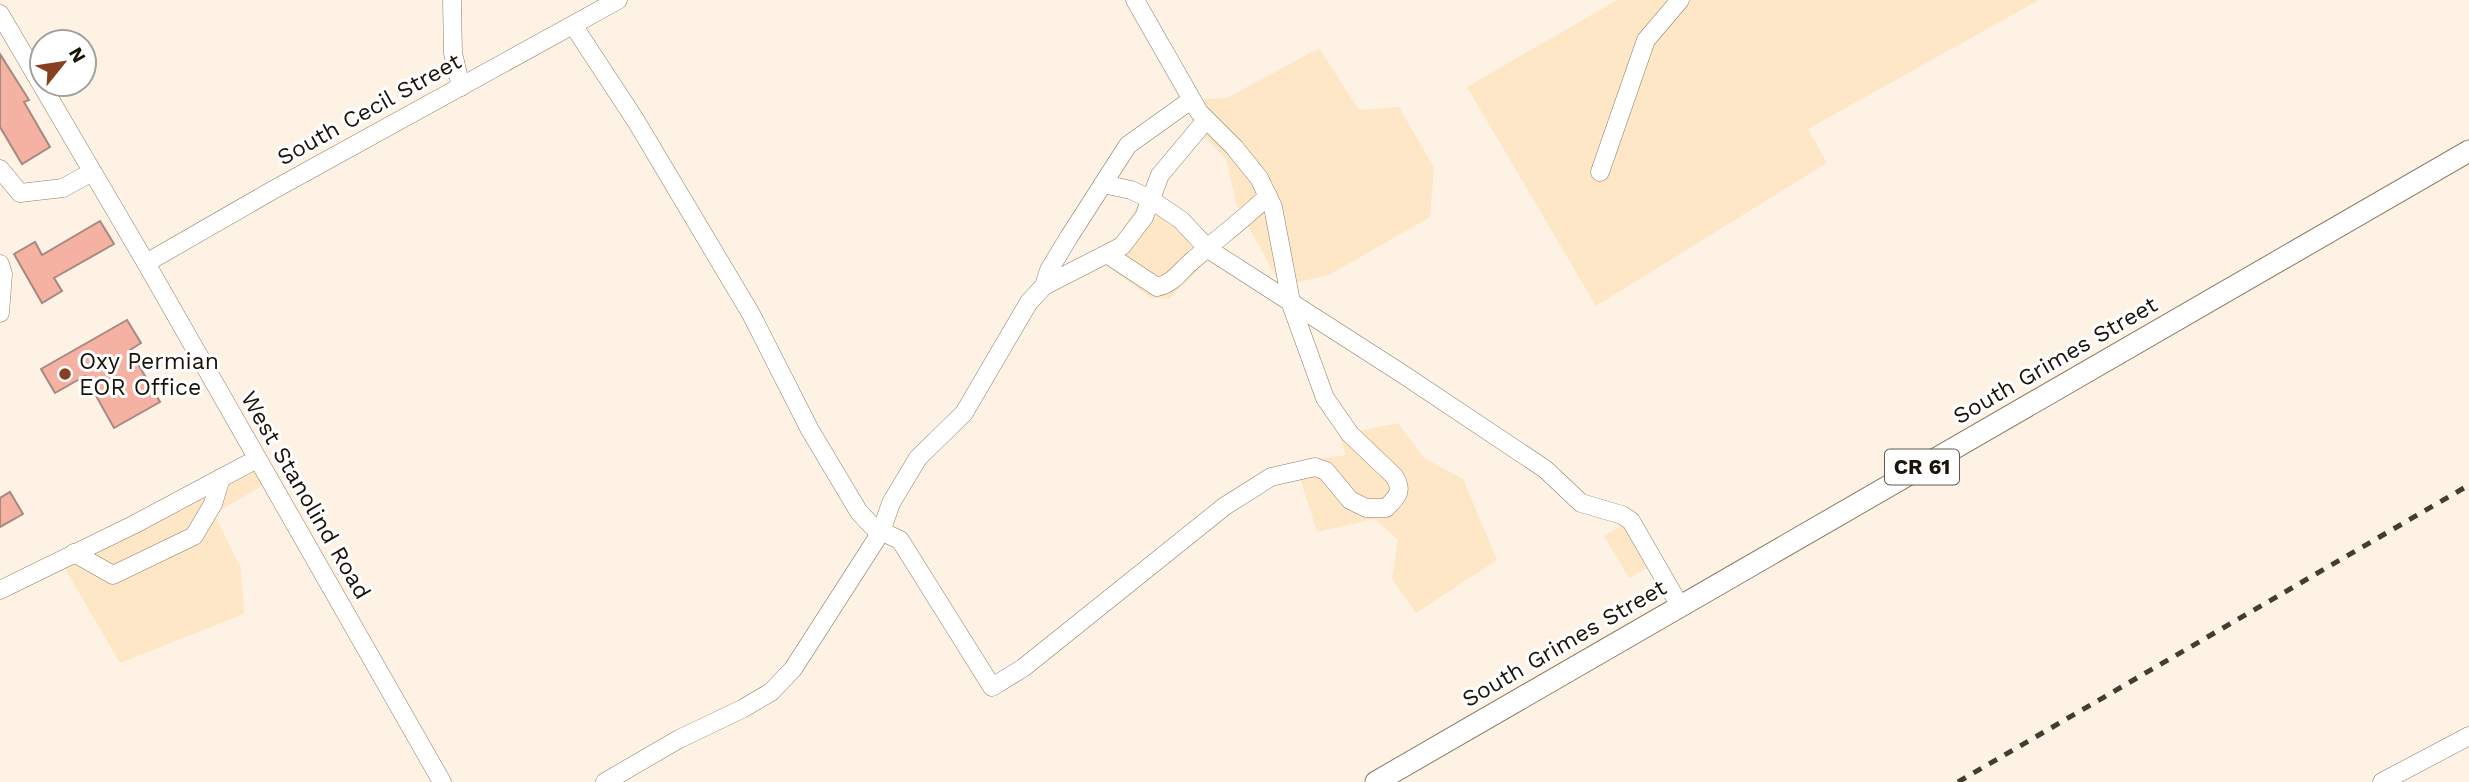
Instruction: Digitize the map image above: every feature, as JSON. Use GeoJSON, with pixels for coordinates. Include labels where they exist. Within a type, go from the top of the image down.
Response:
{"type":"FeatureCollection","features":[{"type":"Feature","properties":{"kind":"main road","name":"South Grimes Street"},"geometry":{"type":"LineString","coordinates":[[1376,782],[2469,151]]}},
{"type":"Feature","properties":{"kind":"street"},"geometry":{"type":"LineString","coordinates":[[452,0],[453,52],[461,87]]}},
{"type":"Feature","properties":{"kind":"street","name":"South Cecil Street"},"geometry":{"type":"LineString","coordinates":[[146,263],[618,0]]}},
{"type":"Feature","properties":{"kind":"street"},"geometry":{"type":"LineString","coordinates":[[573,25],[636,121],[744,302],[810,430],[859,512],[874,528],[900,540],[992,687],[1033,660],[1225,506],[1271,477],[1315,467],[1325,471],[1350,500],[1366,508],[1386,508],[1399,495],[1400,485],[1394,477],[1350,434],[1325,398],[1291,301],[1273,207],[1259,178],[1191,100],[1136,0]]}},
{"type":"Feature","properties":{"kind":"street"},"geometry":{"type":"LineString","coordinates":[[1600,172],[1646,40],[1680,0]]}},
{"type":"Feature","properties":{"kind":"street","name":"West Stanolind Road"},"geometry":{"type":"LineString","coordinates":[[0,14],[146,263],[442,782]]}},
{"type":"Feature","properties":{"kind":"street"},"geometry":{"type":"LineString","coordinates":[[1044,286],[1049,270],[1128,145],[1191,100]]}},
{"type":"Feature","properties":{"kind":"street"},"geometry":{"type":"LineString","coordinates":[[604,782],[678,739],[771,692],[793,669],[881,532],[891,503],[918,458],[964,413],[1029,302],[1044,286],[1122,246],[1144,217],[1160,175],[1206,120]]}},
{"type":"Feature","properties":{"kind":"street"},"geometry":{"type":"LineString","coordinates":[[0,169],[20,193],[63,188],[92,173]]}},
{"type":"Feature","properties":{"kind":"street"},"geometry":{"type":"LineString","coordinates":[[1103,184],[1131,190],[1150,200],[1181,220],[1208,249],[1545,469],[1581,503],[1622,515],[1631,521],[1680,606]]}},
{"type":"Feature","properties":{"kind":"street"},"geometry":{"type":"LineString","coordinates":[[1107,254],[1157,287],[1171,284],[1190,262],[1268,197]]}},
{"type":"Feature","properties":{"kind":"street"},"geometry":{"type":"LineString","coordinates":[[0,264],[3,274],[0,313]]}},
{"type":"Feature","properties":{"kind":"street"},"geometry":{"type":"LineString","coordinates":[[0,590],[257,459]]}},
{"type":"Feature","properties":{"kind":"street"},"geometry":{"type":"LineString","coordinates":[[74,553],[113,575],[194,536],[213,504],[220,478]]}},
{"type":"Feature","properties":{"kind":"street"},"geometry":{"type":"LineString","coordinates":[[2382,782],[2469,736]]}},
{"type":"Feature","properties":{"kind":"shaded area"},"geometry":{"type":"Polygon","coordinates":[[[1617,0],[2039,0],[1808,129],[1827,163],[1596,306],[1467,87],[1617,0]]]}},
{"type":"Feature","properties":{"kind":"shaded area"},"geometry":{"type":"Polygon","coordinates":[[[1319,48],[1359,110],[1399,107],[1434,168],[1430,217],[1329,275],[1281,286],[1237,206],[1226,159],[1206,139],[1188,112],[1205,99],[1227,98],[1319,48]]]}},
{"type":"Feature","properties":{"kind":"shaded area"},"geometry":{"type":"Polygon","coordinates":[[[1161,194],[1222,246],[1169,299],[1151,298],[1092,255],[1119,235],[1139,203],[1161,194]]]}},
{"type":"Feature","properties":{"kind":"shaded area"},"geometry":{"type":"Polygon","coordinates":[[[1398,423],[1424,458],[1463,479],[1497,560],[1416,613],[1392,579],[1398,540],[1375,519],[1317,532],[1295,462],[1346,455],[1339,435],[1398,423]]]}},
{"type":"Feature","properties":{"kind":"shaded area"},"geometry":{"type":"Polygon","coordinates":[[[253,468],[262,486],[214,514],[241,568],[244,614],[120,663],[64,567],[253,468]]]}},
{"type":"Feature","properties":{"kind":"shaded area"},"geometry":{"type":"Polygon","coordinates":[[[1628,522],[1653,565],[1629,578],[1604,536],[1628,522]]]}},
{"type":"Feature","properties":{"kind":"building"},"geometry":{"type":"Polygon","coordinates":[[[0,54],[29,100],[24,102],[50,147],[22,164],[0,127],[0,54]]]}},
{"type":"Feature","properties":{"kind":"building","name":"Oxy Permian EOR Office"},"geometry":{"type":"Polygon","coordinates":[[[100,221],[114,244],[54,278],[62,291],[42,303],[14,254],[35,242],[42,255],[100,221]]]}},
{"type":"Feature","properties":{"kind":"building","name":"Oxy Permian EOR Office"},"geometry":{"type":"Polygon","coordinates":[[[127,320],[141,343],[130,350],[160,402],[114,428],[85,376],[55,393],[41,369],[127,320]]]}},
{"type":"Feature","properties":{"kind":"building"},"geometry":{"type":"Polygon","coordinates":[[[10,492],[23,514],[0,527],[0,498],[10,492]]]}},
{"type":"Feature","properties":{"kind":"railway"},"geometry":{"type":"LineString","coordinates":[[1958,782],[2469,485]]}},
{"type":"Feature","properties":{"kind":"place","name":"Oxy Permian EOR Office"},"geometry":{"type":"Point","coordinates":[65,374]}}]}
